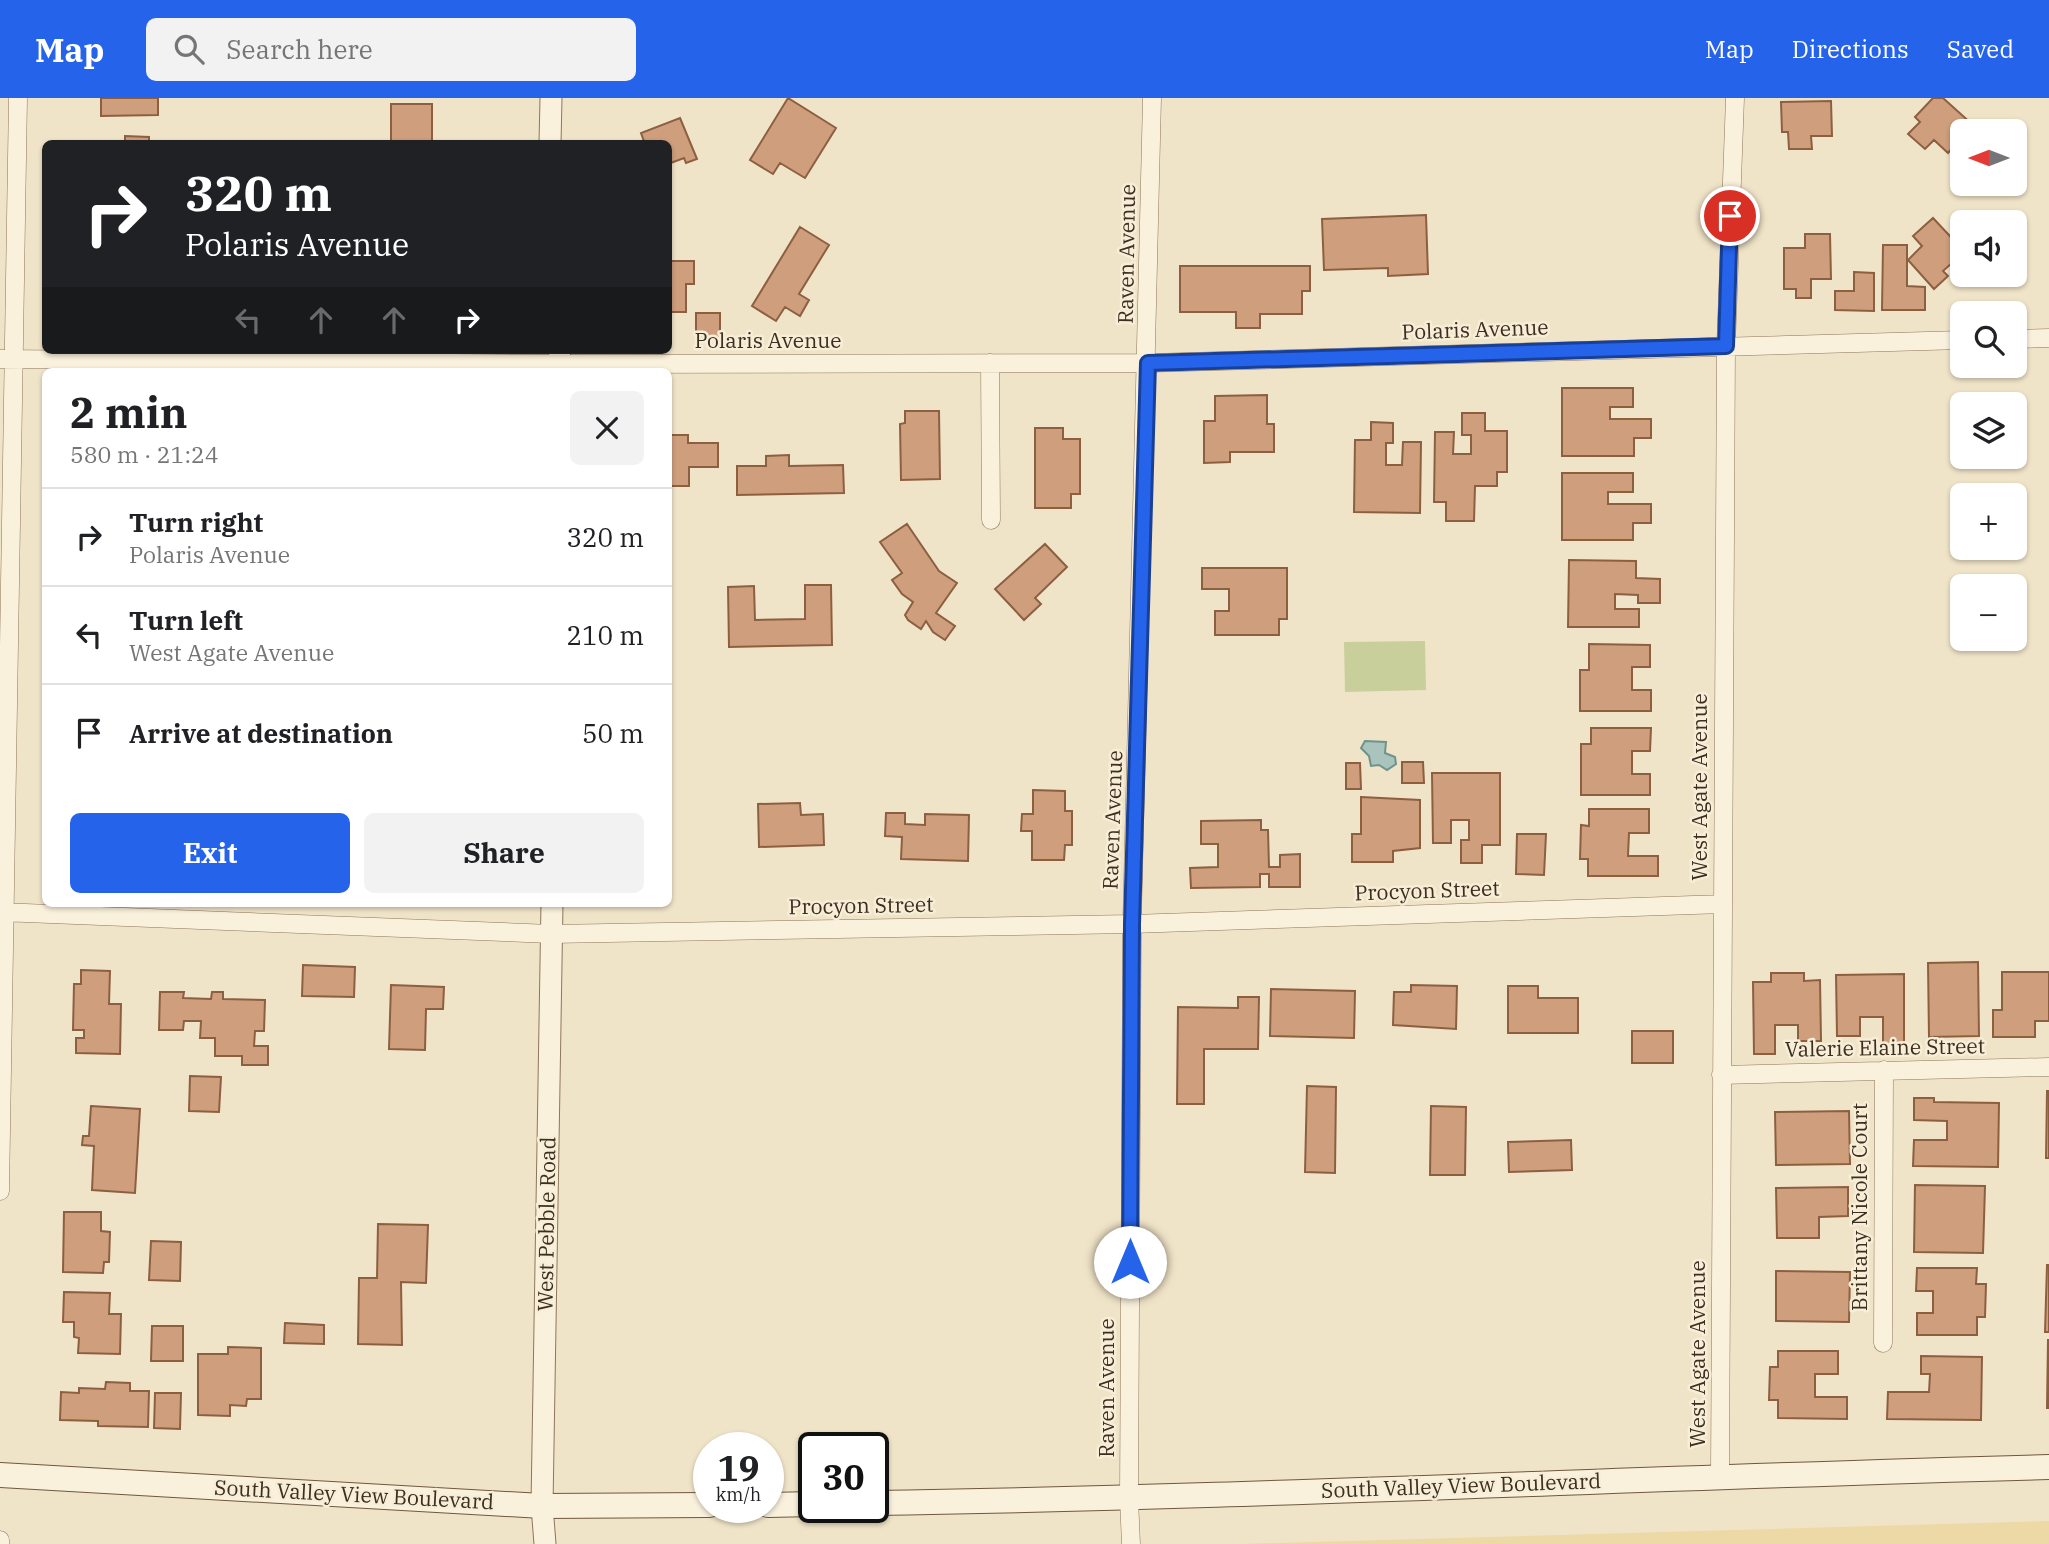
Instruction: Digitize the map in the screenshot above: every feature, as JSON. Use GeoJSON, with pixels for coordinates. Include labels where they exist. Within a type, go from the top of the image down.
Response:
{"type":"FeatureCollection","features":[{"type":"Feature","properties":{"kind":"main road","name":"South Valley View Boulevard"},"geometry":{"type":"LineString","coordinates":[[889,1503],[1129,1499],[1720,1475],[2049,1467]]}},
{"type":"Feature","properties":{"kind":"main road","name":"South Valley View Boulevard"},"geometry":{"type":"LineString","coordinates":[[0,1475],[542,1506],[693,1505]]}},
{"type":"Feature","properties":{"kind":"street"},"geometry":{"type":"LineString","coordinates":[[0,1191],[7,359],[18,98]]}},
{"type":"Feature","properties":{"kind":"street"},"geometry":{"type":"LineString","coordinates":[[550,140],[551,98]]}},
{"type":"Feature","properties":{"kind":"street","name":"Raven Avenue"},"geometry":{"type":"LineString","coordinates":[[1131,1544],[1132,924],[1148,363],[1152,98]]}},
{"type":"Feature","properties":{"kind":"street","name":"West Agate Avenue"},"geometry":{"type":"LineString","coordinates":[[1720,1475],[1726,346],[1735,98]]}},
{"type":"Feature","properties":{"kind":"street"},"geometry":{"type":"LineString","coordinates":[[2027,338],[2049,338]]}},
{"type":"Feature","properties":{"kind":"street","name":"Polaris Avenue"},"geometry":{"type":"LineString","coordinates":[[7,359],[1148,363],[1950,340]]}},
{"type":"Feature","properties":{"kind":"street"},"geometry":{"type":"LineString","coordinates":[[989,363],[991,520]]}},
{"type":"Feature","properties":{"kind":"street","name":"Procyon Street"},"geometry":{"type":"LineString","coordinates":[[2,912],[551,934],[1132,924],[1723,904]]}},
{"type":"Feature","properties":{"kind":"street","name":"West Pebble Road"},"geometry":{"type":"LineString","coordinates":[[545,1544],[542,1506],[552,907]]}},
{"type":"Feature","properties":{"kind":"street","name":"Valerie Elaine Street"},"geometry":{"type":"LineString","coordinates":[[1721,1075],[2049,1067]]}},
{"type":"Feature","properties":{"kind":"street","name":"Brittany Nicole Court"},"geometry":{"type":"LineString","coordinates":[[1883,1343],[1884,1070]]}},
{"type":"Feature","properties":{"kind":"green space"},"geometry":{"type":"Polygon","coordinates":[[[1425,641],[1426,690],[1345,692],[1344,642],[1425,641]]]}},
{"type":"Feature","properties":{"kind":"sand"},"geometry":{"type":"Polygon","coordinates":[[[2049,1521],[2049,1544],[1241,1544],[2049,1521]]]}},
{"type":"Feature","properties":{"kind":"water"},"geometry":{"type":"Polygon","coordinates":[[[1365,741],[1386,742],[1385,753],[1395,757],[1396,764],[1387,770],[1379,765],[1371,766],[1369,756],[1361,748],[1365,741]]]}},
{"type":"Feature","properties":{"kind":"building"},"geometry":{"type":"Polygon","coordinates":[[[101,98],[158,98],[158,115],[101,116],[101,98]]]}},
{"type":"Feature","properties":{"kind":"building"},"geometry":{"type":"Polygon","coordinates":[[[788,98],[836,128],[805,178],[780,163],[773,174],[750,160],[788,98]]]}},
{"type":"Feature","properties":{"kind":"building"},"geometry":{"type":"Polygon","coordinates":[[[1933,98],[1943,98],[1966,119],[1950,119],[1948,153],[1934,140],[1925,149],[1908,134],[1920,122],[1915,117],[1933,98]]]}},
{"type":"Feature","properties":{"kind":"building"},"geometry":{"type":"Polygon","coordinates":[[[1831,101],[1832,136],[1811,136],[1812,149],[1789,149],[1788,132],[1782,132],[1781,102],[1831,101]]]}},
{"type":"Feature","properties":{"kind":"building"},"geometry":{"type":"Polygon","coordinates":[[[391,104],[432,104],[432,140],[391,140],[391,104]]]}},
{"type":"Feature","properties":{"kind":"building"},"geometry":{"type":"Polygon","coordinates":[[[680,118],[697,159],[686,163],[684,158],[672,162],[672,140],[644,140],[641,133],[680,118]]]}},
{"type":"Feature","properties":{"kind":"building"},"geometry":{"type":"Polygon","coordinates":[[[125,136],[149,137],[149,140],[125,140],[125,136]]]}},
{"type":"Feature","properties":{"kind":"building"},"geometry":{"type":"Polygon","coordinates":[[[1426,215],[1428,274],[1388,276],[1388,268],[1324,270],[1322,219],[1426,215]]]}},
{"type":"Feature","properties":{"kind":"building"},"geometry":{"type":"Polygon","coordinates":[[[1933,218],[1950,236],[1950,265],[1943,271],[1948,276],[1934,289],[1908,260],[1922,246],[1913,236],[1933,218]]]}},
{"type":"Feature","properties":{"kind":"building"},"geometry":{"type":"Polygon","coordinates":[[[800,227],[829,245],[799,294],[809,300],[800,316],[785,307],[776,321],[752,306],[800,227]]]}},
{"type":"Feature","properties":{"kind":"building"},"geometry":{"type":"Polygon","coordinates":[[[1805,234],[1830,234],[1831,279],[1811,279],[1811,298],[1796,298],[1796,289],[1784,289],[1784,248],[1805,248],[1805,234]]]}},
{"type":"Feature","properties":{"kind":"building"},"geometry":{"type":"Polygon","coordinates":[[[1883,245],[1907,245],[1907,286],[1925,287],[1925,310],[1882,310],[1883,245]]]}},
{"type":"Feature","properties":{"kind":"building"},"geometry":{"type":"Polygon","coordinates":[[[672,261],[694,261],[694,284],[686,284],[686,312],[672,312],[672,261]]]}},
{"type":"Feature","properties":{"kind":"building"},"geometry":{"type":"Polygon","coordinates":[[[1180,266],[1310,266],[1310,291],[1302,291],[1302,314],[1260,314],[1260,328],[1236,328],[1236,312],[1180,312],[1180,266]]]}},
{"type":"Feature","properties":{"kind":"building"},"geometry":{"type":"Polygon","coordinates":[[[1854,272],[1874,273],[1874,311],[1835,310],[1835,291],[1854,291],[1854,272]]]}},
{"type":"Feature","properties":{"kind":"building"},"geometry":{"type":"Polygon","coordinates":[[[696,313],[720,313],[720,339],[696,339],[696,313]]]}},
{"type":"Feature","properties":{"kind":"building"},"geometry":{"type":"Polygon","coordinates":[[[1562,388],[1633,388],[1633,407],[1610,407],[1610,419],[1651,419],[1651,438],[1634,438],[1634,456],[1562,456],[1562,388]]]}},
{"type":"Feature","properties":{"kind":"building"},"geometry":{"type":"Polygon","coordinates":[[[1267,395],[1267,424],[1274,424],[1274,452],[1230,452],[1230,462],[1204,463],[1204,421],[1215,421],[1215,396],[1267,395]]]}},
{"type":"Feature","properties":{"kind":"building"},"geometry":{"type":"Polygon","coordinates":[[[905,411],[939,411],[940,479],[901,480],[900,424],[905,423],[905,411]]]}},
{"type":"Feature","properties":{"kind":"building"},"geometry":{"type":"Polygon","coordinates":[[[1462,413],[1485,413],[1485,431],[1507,431],[1507,472],[1497,472],[1497,486],[1475,486],[1474,521],[1446,521],[1446,502],[1434,502],[1435,432],[1454,432],[1453,454],[1471,454],[1471,435],[1462,435],[1462,413]]]}},
{"type":"Feature","properties":{"kind":"building"},"geometry":{"type":"Polygon","coordinates":[[[1371,422],[1393,423],[1393,443],[1386,443],[1386,465],[1402,465],[1403,442],[1421,442],[1420,513],[1354,512],[1355,440],[1371,440],[1371,422]]]}},
{"type":"Feature","properties":{"kind":"building"},"geometry":{"type":"Polygon","coordinates":[[[1035,428],[1063,428],[1063,439],[1080,439],[1080,494],[1071,494],[1071,508],[1035,508],[1035,428]]]}},
{"type":"Feature","properties":{"kind":"building"},"geometry":{"type":"Polygon","coordinates":[[[672,435],[688,435],[688,443],[718,443],[718,467],[689,467],[689,486],[672,486],[672,435]]]}},
{"type":"Feature","properties":{"kind":"building"},"geometry":{"type":"Polygon","coordinates":[[[789,455],[789,466],[843,465],[844,493],[737,495],[737,466],[766,466],[766,456],[789,455]]]}},
{"type":"Feature","properties":{"kind":"building"},"geometry":{"type":"Polygon","coordinates":[[[1562,473],[1633,473],[1633,492],[1608,492],[1608,504],[1651,504],[1651,523],[1633,523],[1633,540],[1562,540],[1562,473]]]}},
{"type":"Feature","properties":{"kind":"building"},"geometry":{"type":"Polygon","coordinates":[[[907,524],[939,571],[957,583],[936,613],[955,626],[945,640],[933,632],[926,621],[921,629],[908,620],[905,615],[913,602],[902,594],[892,580],[902,573],[880,542],[907,524]]]}},
{"type":"Feature","properties":{"kind":"building"},"geometry":{"type":"Polygon","coordinates":[[[1045,544],[1067,567],[1035,598],[1041,604],[1024,620],[995,589],[1045,544]]]}},
{"type":"Feature","properties":{"kind":"building"},"geometry":{"type":"Polygon","coordinates":[[[1569,560],[1636,561],[1636,578],[1660,579],[1660,603],[1638,603],[1638,595],[1615,594],[1615,609],[1639,609],[1639,627],[1568,627],[1569,560]]]}},
{"type":"Feature","properties":{"kind":"building"},"geometry":{"type":"Polygon","coordinates":[[[1202,568],[1287,568],[1287,619],[1279,619],[1279,635],[1215,635],[1215,611],[1229,611],[1229,589],[1202,589],[1202,568]]]}},
{"type":"Feature","properties":{"kind":"building"},"geometry":{"type":"Polygon","coordinates":[[[805,585],[831,585],[832,645],[729,647],[728,587],[754,586],[755,620],[805,619],[805,585]]]}},
{"type":"Feature","properties":{"kind":"building"},"geometry":{"type":"Polygon","coordinates":[[[1589,644],[1650,645],[1650,667],[1632,667],[1632,690],[1651,690],[1651,711],[1580,711],[1580,670],[1589,670],[1589,644]]]}},
{"type":"Feature","properties":{"kind":"building"},"geometry":{"type":"Polygon","coordinates":[[[1591,728],[1651,728],[1650,751],[1632,751],[1632,774],[1650,774],[1650,795],[1581,795],[1581,744],[1591,744],[1591,728]]]}},
{"type":"Feature","properties":{"kind":"building"},"geometry":{"type":"Polygon","coordinates":[[[1402,762],[1423,762],[1424,783],[1402,783],[1402,762]]]}},
{"type":"Feature","properties":{"kind":"building"},"geometry":{"type":"Polygon","coordinates":[[[1346,763],[1360,763],[1361,789],[1346,789],[1346,763]]]}},
{"type":"Feature","properties":{"kind":"building"},"geometry":{"type":"Polygon","coordinates":[[[1432,773],[1500,773],[1500,845],[1482,845],[1482,863],[1461,863],[1461,840],[1469,840],[1469,820],[1451,820],[1451,843],[1433,843],[1432,773]]]}},
{"type":"Feature","properties":{"kind":"building"},"geometry":{"type":"Polygon","coordinates":[[[1033,790],[1065,791],[1065,811],[1072,811],[1072,845],[1065,845],[1064,860],[1032,860],[1032,831],[1021,831],[1022,814],[1033,814],[1033,790]]]}},
{"type":"Feature","properties":{"kind":"building"},"geometry":{"type":"Polygon","coordinates":[[[1361,797],[1420,800],[1420,848],[1393,851],[1393,862],[1352,862],[1352,834],[1361,834],[1361,797]]]}},
{"type":"Feature","properties":{"kind":"building"},"geometry":{"type":"Polygon","coordinates":[[[800,803],[801,815],[823,814],[824,845],[759,847],[758,804],[800,803]]]}},
{"type":"Feature","properties":{"kind":"building"},"geometry":{"type":"Polygon","coordinates":[[[1589,809],[1649,809],[1649,833],[1629,833],[1628,856],[1658,856],[1658,876],[1588,876],[1588,859],[1580,859],[1581,825],[1589,826],[1589,809]]]}},
{"type":"Feature","properties":{"kind":"building"},"geometry":{"type":"Polygon","coordinates":[[[886,813],[905,813],[905,824],[925,825],[925,814],[969,815],[968,861],[901,859],[902,837],[885,836],[886,813]]]}},
{"type":"Feature","properties":{"kind":"building"},"geometry":{"type":"Polygon","coordinates":[[[1261,820],[1261,830],[1268,830],[1269,867],[1280,867],[1280,855],[1300,854],[1300,887],[1269,887],[1269,874],[1260,874],[1260,887],[1191,888],[1190,868],[1218,867],[1218,844],[1201,844],[1201,821],[1261,820]]]}},
{"type":"Feature","properties":{"kind":"building"},"geometry":{"type":"Polygon","coordinates":[[[1517,834],[1546,834],[1544,875],[1516,874],[1517,834]]]}},
{"type":"Feature","properties":{"kind":"building"},"geometry":{"type":"Polygon","coordinates":[[[1978,962],[1979,1036],[1929,1037],[1928,963],[1978,962]]]}},
{"type":"Feature","properties":{"kind":"building"},"geometry":{"type":"Polygon","coordinates":[[[303,965],[355,967],[354,997],[302,996],[303,965]]]}},
{"type":"Feature","properties":{"kind":"building"},"geometry":{"type":"Polygon","coordinates":[[[81,970],[110,971],[109,1004],[121,1004],[120,1054],[76,1053],[76,1038],[84,1038],[84,1030],[73,1030],[74,984],[81,984],[81,970]]]}},
{"type":"Feature","properties":{"kind":"building"},"geometry":{"type":"Polygon","coordinates":[[[2002,972],[2049,972],[2049,1021],[2035,1021],[2035,1037],[1993,1037],[1993,1010],[2002,1010],[2002,972]]]}},
{"type":"Feature","properties":{"kind":"building"},"geometry":{"type":"Polygon","coordinates":[[[1771,973],[1804,973],[1804,981],[1820,980],[1821,1041],[1798,1041],[1798,1025],[1775,1025],[1775,1054],[1754,1054],[1753,982],[1771,982],[1771,973]]]}},
{"type":"Feature","properties":{"kind":"building"},"geometry":{"type":"Polygon","coordinates":[[[1904,974],[1904,1044],[1883,1044],[1883,1017],[1860,1017],[1860,1036],[1837,1036],[1836,975],[1904,974]]]}},
{"type":"Feature","properties":{"kind":"building"},"geometry":{"type":"Polygon","coordinates":[[[391,985],[444,987],[443,1009],[426,1009],[425,1050],[389,1049],[391,985]]]}},
{"type":"Feature","properties":{"kind":"building"},"geometry":{"type":"Polygon","coordinates":[[[1411,985],[1457,986],[1456,1029],[1393,1025],[1394,992],[1411,992],[1411,985]]]}},
{"type":"Feature","properties":{"kind":"building"},"geometry":{"type":"Polygon","coordinates":[[[1508,986],[1538,986],[1538,998],[1578,998],[1578,1033],[1508,1033],[1508,986]]]}},
{"type":"Feature","properties":{"kind":"building"},"geometry":{"type":"Polygon","coordinates":[[[1271,989],[1355,991],[1354,1038],[1270,1036],[1271,989]]]}},
{"type":"Feature","properties":{"kind":"building"},"geometry":{"type":"Polygon","coordinates":[[[160,992],[184,992],[183,998],[211,999],[212,992],[223,992],[223,999],[265,1000],[264,1031],[255,1031],[254,1046],[268,1046],[268,1065],[242,1065],[242,1056],[215,1056],[215,1038],[200,1038],[201,1021],[184,1021],[183,1030],[159,1030],[160,992]]]}},
{"type":"Feature","properties":{"kind":"building"},"geometry":{"type":"Polygon","coordinates":[[[1238,997],[1259,997],[1258,1049],[1204,1049],[1204,1104],[1177,1104],[1178,1007],[1238,1008],[1238,997]]]}},
{"type":"Feature","properties":{"kind":"building"},"geometry":{"type":"Polygon","coordinates":[[[1632,1031],[1673,1031],[1673,1063],[1632,1063],[1632,1031]]]}},
{"type":"Feature","properties":{"kind":"building"},"geometry":{"type":"Polygon","coordinates":[[[190,1076],[221,1077],[219,1112],[189,1111],[190,1076]]]}},
{"type":"Feature","properties":{"kind":"building"},"geometry":{"type":"Polygon","coordinates":[[[1307,1086],[1336,1087],[1335,1173],[1305,1172],[1307,1086]]]}},
{"type":"Feature","properties":{"kind":"building"},"geometry":{"type":"Polygon","coordinates":[[[2049,1091],[2049,1158],[2046,1158],[2049,1091]]]}},
{"type":"Feature","properties":{"kind":"building"},"geometry":{"type":"Polygon","coordinates":[[[1914,1098],[1934,1098],[1934,1102],[1999,1103],[1998,1167],[1913,1166],[1914,1140],[1947,1140],[1947,1121],[1914,1120],[1914,1098]]]}},
{"type":"Feature","properties":{"kind":"building"},"geometry":{"type":"Polygon","coordinates":[[[91,1106],[140,1109],[135,1193],[92,1190],[94,1146],[82,1145],[83,1136],[89,1136],[91,1106]]]}},
{"type":"Feature","properties":{"kind":"building"},"geometry":{"type":"Polygon","coordinates":[[[1431,1106],[1466,1107],[1465,1175],[1430,1175],[1431,1106]]]}},
{"type":"Feature","properties":{"kind":"building"},"geometry":{"type":"Polygon","coordinates":[[[1849,1111],[1850,1164],[1776,1165],[1775,1112],[1849,1111]]]}},
{"type":"Feature","properties":{"kind":"building"},"geometry":{"type":"Polygon","coordinates":[[[1571,1140],[1572,1170],[1509,1172],[1508,1142],[1571,1140]]]}},
{"type":"Feature","properties":{"kind":"building"},"geometry":{"type":"Polygon","coordinates":[[[1915,1185],[1985,1186],[1983,1253],[1914,1252],[1915,1185]]]}},
{"type":"Feature","properties":{"kind":"building"},"geometry":{"type":"Polygon","coordinates":[[[1848,1187],[1848,1216],[1819,1217],[1819,1238],[1777,1238],[1776,1188],[1848,1187]]]}},
{"type":"Feature","properties":{"kind":"building"},"geometry":{"type":"Polygon","coordinates":[[[64,1212],[101,1212],[101,1231],[110,1232],[109,1262],[104,1262],[103,1273],[63,1272],[64,1212]]]}},
{"type":"Feature","properties":{"kind":"building"},"geometry":{"type":"Polygon","coordinates":[[[378,1224],[428,1225],[426,1283],[401,1282],[402,1345],[358,1344],[359,1278],[377,1278],[378,1224]]]}},
{"type":"Feature","properties":{"kind":"building"},"geometry":{"type":"Polygon","coordinates":[[[151,1241],[181,1242],[180,1281],[149,1280],[151,1241]]]}},
{"type":"Feature","properties":{"kind":"building"},"geometry":{"type":"Polygon","coordinates":[[[2047,1265],[2049,1332],[2045,1332],[2047,1265]]]}},
{"type":"Feature","properties":{"kind":"building"},"geometry":{"type":"Polygon","coordinates":[[[1917,1268],[1977,1268],[1976,1284],[1986,1284],[1985,1317],[1977,1317],[1977,1335],[1917,1335],[1917,1313],[1933,1313],[1933,1291],[1916,1291],[1917,1268]]]}},
{"type":"Feature","properties":{"kind":"building"},"geometry":{"type":"Polygon","coordinates":[[[1776,1271],[1850,1272],[1849,1322],[1776,1321],[1776,1271]]]}},
{"type":"Feature","properties":{"kind":"building"},"geometry":{"type":"Polygon","coordinates":[[[64,1292],[110,1293],[109,1314],[121,1314],[120,1354],[78,1353],[79,1338],[74,1337],[74,1322],[63,1322],[64,1292]]]}},
{"type":"Feature","properties":{"kind":"building"},"geometry":{"type":"Polygon","coordinates":[[[285,1323],[324,1325],[324,1344],[284,1343],[285,1323]]]}},
{"type":"Feature","properties":{"kind":"building"},"geometry":{"type":"Polygon","coordinates":[[[152,1326],[183,1326],[183,1361],[151,1361],[152,1326]]]}},
{"type":"Feature","properties":{"kind":"building"},"geometry":{"type":"Polygon","coordinates":[[[2048,1340],[2049,1408],[2047,1408],[2048,1340]]]}},
{"type":"Feature","properties":{"kind":"building"},"geometry":{"type":"Polygon","coordinates":[[[228,1347],[261,1348],[261,1399],[247,1399],[246,1406],[230,1405],[230,1416],[198,1415],[198,1354],[228,1354],[228,1347]]]}},
{"type":"Feature","properties":{"kind":"building"},"geometry":{"type":"Polygon","coordinates":[[[1778,1351],[1838,1351],[1838,1374],[1815,1374],[1815,1397],[1847,1397],[1847,1419],[1778,1418],[1778,1400],[1769,1400],[1770,1367],[1778,1367],[1778,1351]]]}},
{"type":"Feature","properties":{"kind":"building"},"geometry":{"type":"Polygon","coordinates":[[[1921,1356],[1982,1357],[1981,1420],[1887,1419],[1888,1392],[1929,1392],[1930,1374],[1921,1374],[1921,1356]]]}},
{"type":"Feature","properties":{"kind":"building"},"geometry":{"type":"Polygon","coordinates":[[[106,1382],[130,1383],[130,1391],[149,1391],[148,1427],[98,1426],[98,1421],[60,1420],[61,1392],[79,1393],[79,1388],[105,1389],[106,1382]]]}},
{"type":"Feature","properties":{"kind":"building"},"geometry":{"type":"Polygon","coordinates":[[[155,1393],[181,1393],[180,1429],[154,1428],[155,1393]]]}},
{"type":"Feature","properties":{"kind":"route"},"geometry":{"type":"LineString","coordinates":[[1130,1262],[1132,924],[1148,363],[1726,346],[1730,216]]}}]}
